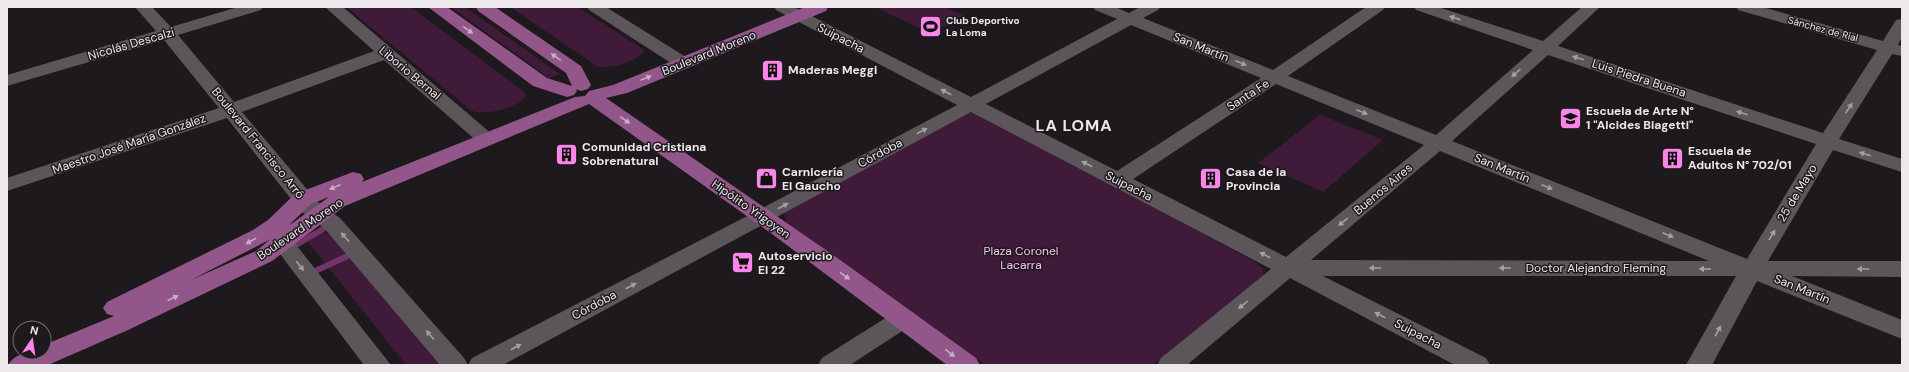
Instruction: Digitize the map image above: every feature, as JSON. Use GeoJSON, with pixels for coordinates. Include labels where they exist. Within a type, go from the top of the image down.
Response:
{"type":"FeatureCollection","features":[{"type":"Feature","properties":{"kind":"main road","name":"Hipólito Yrigoyen"},"geometry":{"type":"LineString","coordinates":[[436,7],[540,82],[581,93],[762,217],[904,318],[966,365]]}},
{"type":"Feature","properties":{"kind":"main road","name":"Hipólito Yrigoyen"},"geometry":{"type":"LineString","coordinates":[[484,7],[574,70],[581,93]]}},
{"type":"Feature","properties":{"kind":"main road","name":"Boulevard Moreno"},"geometry":{"type":"LineString","coordinates":[[22,365],[119,324],[264,256],[282,232],[312,207],[337,201],[482,134],[581,93],[620,89],[676,59],[789,10],[820,7]]}},
{"type":"Feature","properties":{"kind":"main road","name":"Boulevard Moreno"},"geometry":{"type":"LineString","coordinates":[[52,339],[227,254],[261,235],[282,232]]}},
{"type":"Feature","properties":{"kind":"street","name":"Boulevard Francisco Arró"},"geometry":{"type":"LineString","coordinates":[[143,7],[168,34],[312,207],[332,223],[455,365]]}},
{"type":"Feature","properties":{"kind":"street","name":"Nicolás Descalzi"},"geometry":{"type":"LineString","coordinates":[[7,81],[256,7]]}},
{"type":"Feature","properties":{"kind":"street","name":"Liborio Bernal"},"geometry":{"type":"LineString","coordinates":[[333,7],[482,134]]}},
{"type":"Feature","properties":{"kind":"street"},"geometry":{"type":"LineString","coordinates":[[595,7],[676,59]]}},
{"type":"Feature","properties":{"kind":"street","name":"San Martín"},"geometry":{"type":"LineString","coordinates":[[1101,7],[1902,330]]}},
{"type":"Feature","properties":{"kind":"street","name":"Córdoba"},"geometry":{"type":"LineString","coordinates":[[481,365],[762,217],[1152,7]]}},
{"type":"Feature","properties":{"kind":"street","name":"Santa Fe"},"geometry":{"type":"LineString","coordinates":[[1117,180],[1275,77],[1377,7]]}},
{"type":"Feature","properties":{"kind":"street","name":"Luis Piedra Buena"},"geometry":{"type":"LineString","coordinates":[[1422,7],[1902,166]]}},
{"type":"Feature","properties":{"kind":"street","name":"Buenos Aires"},"geometry":{"type":"LineString","coordinates":[[1170,365],[1289,268],[1438,143],[1592,7]]}},
{"type":"Feature","properties":{"kind":"street","name":"Sánchez de Rial"},"geometry":{"type":"LineString","coordinates":[[1744,7],[1895,49]]}},
{"type":"Feature","properties":{"kind":"street","name":"Suipacha"},"geometry":{"type":"LineString","coordinates":[[789,10],[1477,365]]}},
{"type":"Feature","properties":{"kind":"street","name":"25 de Mayo"},"geometry":{"type":"LineString","coordinates":[[1699,365],[1752,269],[1828,141],[1895,49],[1902,24]]}},
{"type":"Feature","properties":{"kind":"street","name":"Maestro José María González"},"geometry":{"type":"LineString","coordinates":[[7,185],[231,110],[386,53]]}},
{"type":"Feature","properties":{"kind":"street"},"geometry":{"type":"LineString","coordinates":[[282,232],[378,365]]}},
{"type":"Feature","properties":{"kind":"street","name":"Doctor Alejandro Fleming"},"geometry":{"type":"LineString","coordinates":[[1289,268],[1902,269]]}},
{"type":"Feature","properties":{"kind":"street"},"geometry":{"type":"LineString","coordinates":[[831,365],[904,318]]}},
{"type":"Feature","properties":{"kind":"green space"},"geometry":{"type":"Polygon","coordinates":[[[346,7],[411,7],[525,93],[525,96],[521,101],[501,110],[485,112],[472,111],[346,7]]]}},
{"type":"Feature","properties":{"kind":"green space"},"geometry":{"type":"Polygon","coordinates":[[[451,7],[465,7],[560,74],[549,78],[451,7]]]}},
{"type":"Feature","properties":{"kind":"green space"},"geometry":{"type":"Polygon","coordinates":[[[510,7],[577,7],[643,49],[644,52],[629,62],[610,67],[598,67],[510,7]]]}},
{"type":"Feature","properties":{"kind":"green space","name":"Club Deportivo La Loma"},"geometry":{"type":"Polygon","coordinates":[[[875,7],[944,7],[965,16],[930,33],[875,7]]]}},
{"type":"Feature","properties":{"kind":"green space","name":"Plaza Coronel Lacarra"},"geometry":{"type":"Polygon","coordinates":[[[971,112],[979,114],[1255,262],[1263,269],[1263,275],[1153,365],[986,365],[786,222],[784,214],[791,206],[971,112]]]}},
{"type":"Feature","properties":{"kind":"green space"},"geometry":{"type":"Polygon","coordinates":[[[1320,115],[1383,140],[1323,192],[1258,163],[1320,115]]]}},
{"type":"Feature","properties":{"kind":"green space"},"geometry":{"type":"Polygon","coordinates":[[[323,233],[330,234],[440,365],[406,365],[308,242],[314,235],[323,233]]]}},
{"type":"Feature","properties":{"kind":"waterway"},"geometry":{"type":"LineString","coordinates":[[291,248],[330,225]]}},
{"type":"Feature","properties":{"kind":"waterway"},"geometry":{"type":"LineString","coordinates":[[311,273],[354,253]]}},
{"type":"Feature","properties":{"kind":"place","name":"Club Deportivo La Loma"},"geometry":{"type":"Point","coordinates":[930,26]}},
{"type":"Feature","properties":{"kind":"place","name":"Maderas Meggi"},"geometry":{"type":"Point","coordinates":[772,70]}},
{"type":"Feature","properties":{"kind":"place","name":"Escuela de Arte N° 1 \"Alcides Biagetti\""},"geometry":{"type":"Point","coordinates":[1570,118]}},
{"type":"Feature","properties":{"kind":"place","name":"Comunidad Cristiana Sobrenatural"},"geometry":{"type":"Point","coordinates":[567,154]}},
{"type":"Feature","properties":{"kind":"place","name":"Escuela de Adultos N° 702/01"},"geometry":{"type":"Point","coordinates":[1673,158]}},
{"type":"Feature","properties":{"kind":"place","name":"Carnicería El Gaucho"},"geometry":{"type":"Point","coordinates":[766,179]}},
{"type":"Feature","properties":{"kind":"place","name":"Casa de la Provincia"},"geometry":{"type":"Point","coordinates":[1210,179]}},
{"type":"Feature","properties":{"kind":"place","name":"Autoservicio El 22"},"geometry":{"type":"Point","coordinates":[743,263]}},
{"type":"Feature","properties":{"kind":"district","name":"LA LOMA"},"geometry":{"type":"Point","coordinates":[1074,125]}}]}
